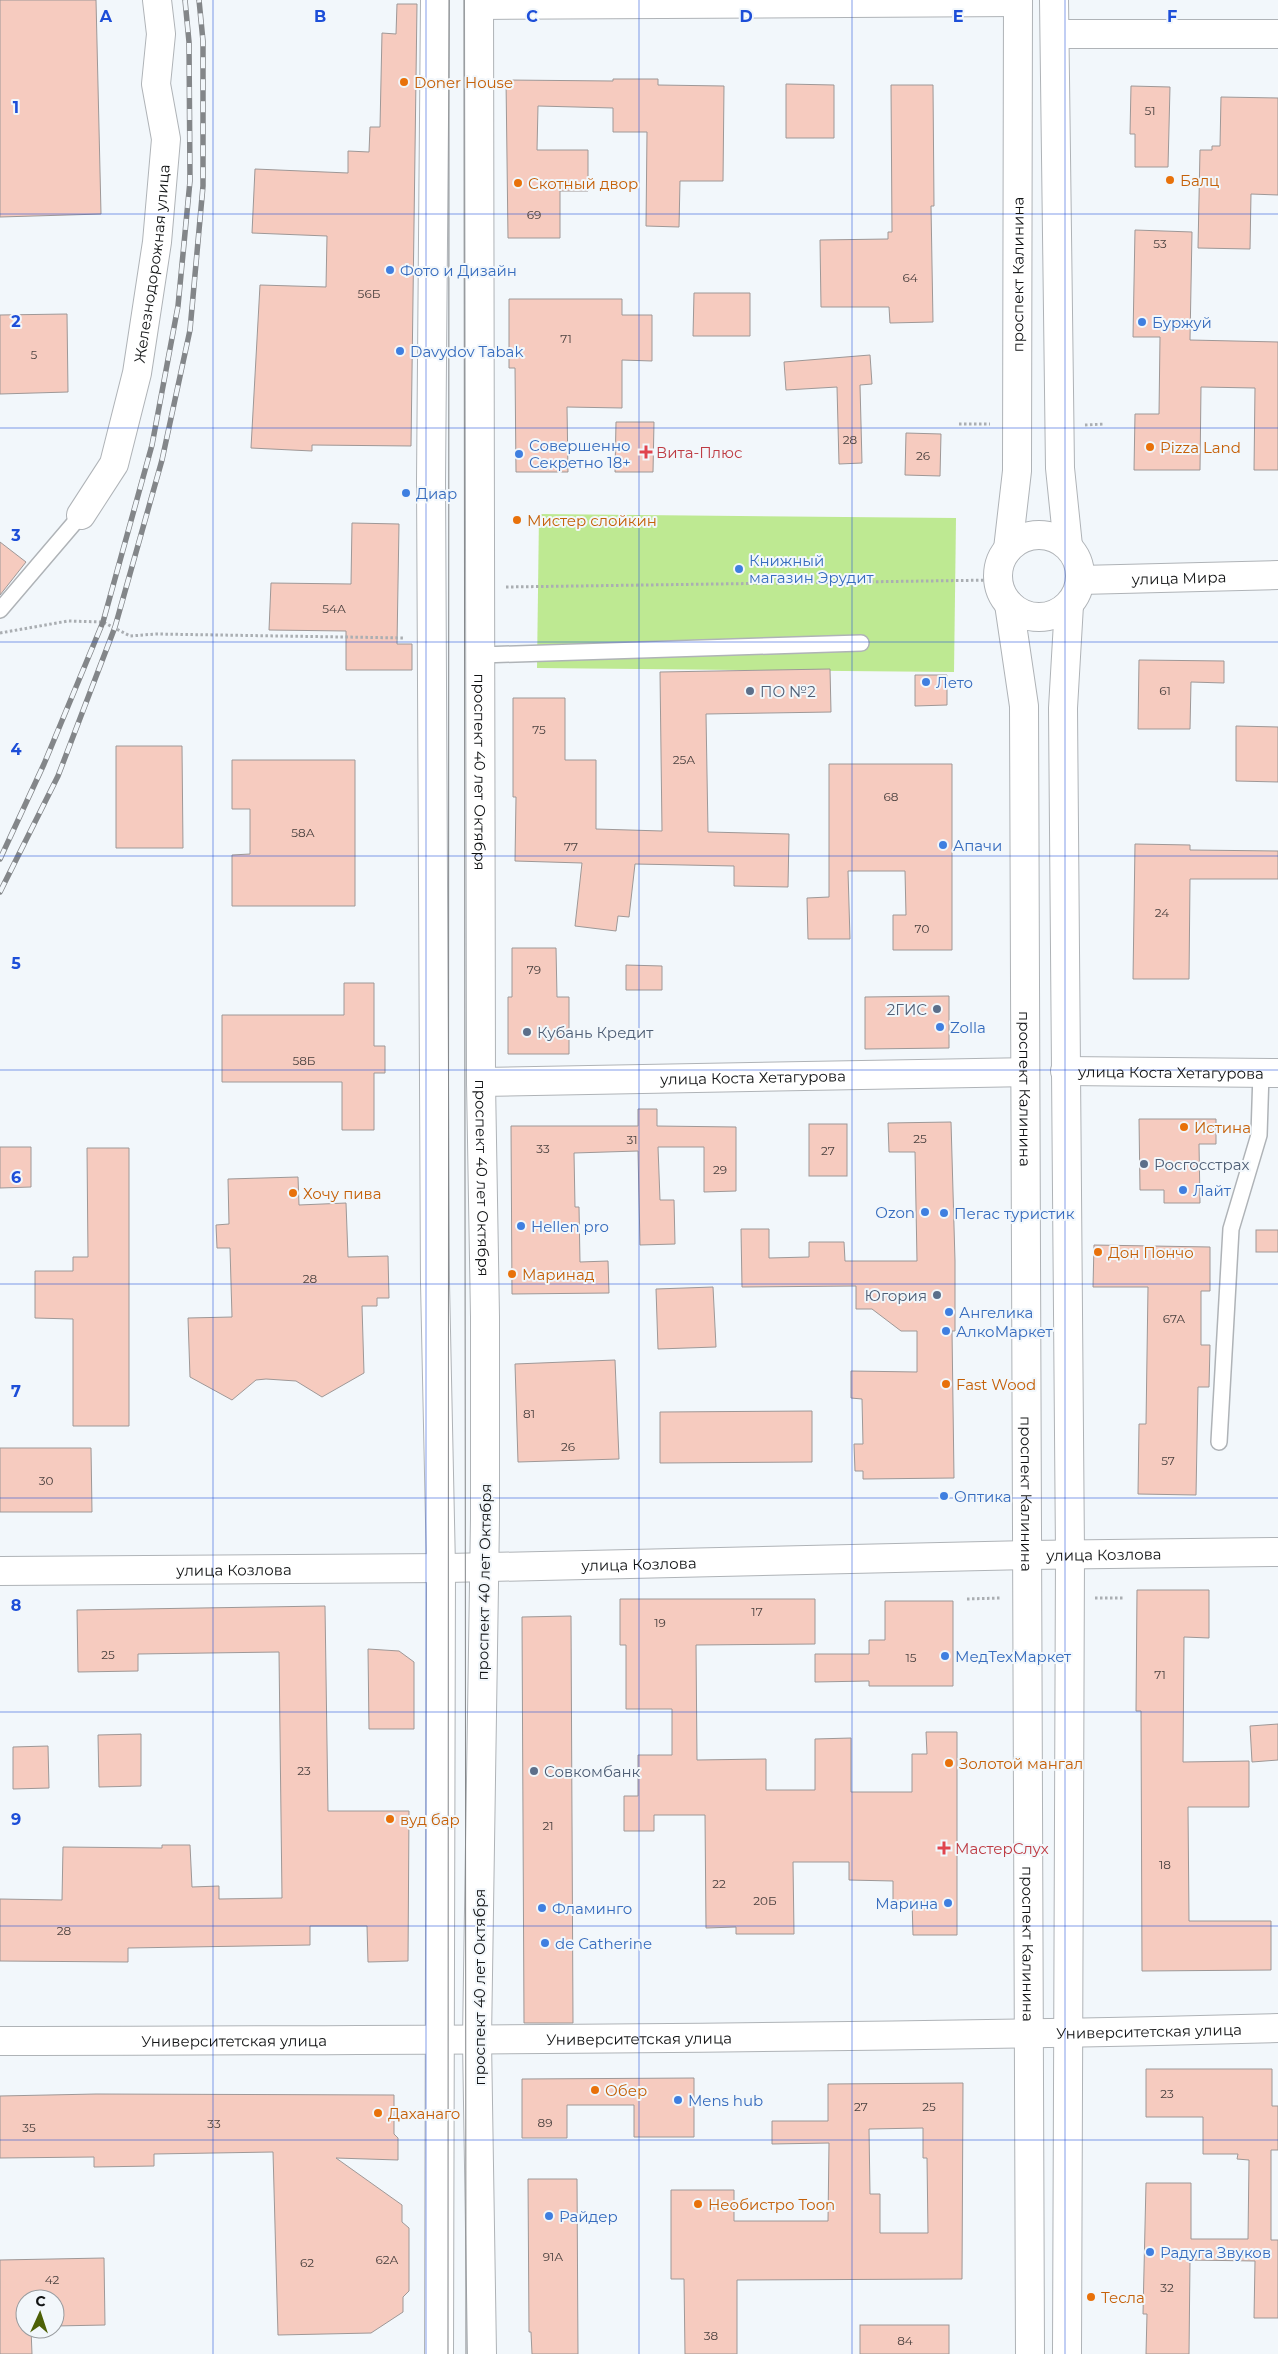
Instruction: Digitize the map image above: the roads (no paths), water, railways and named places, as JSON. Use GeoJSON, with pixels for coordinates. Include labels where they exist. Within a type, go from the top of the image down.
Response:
{"type":"FeatureCollection","features":[{"type":"Feature","properties":{"kind":"street","name":"Железнодорожная улица"},"geometry":{"type":"LineString","coordinates":[[81,515],[114,464],[137,373],[155,251],[166,139],[156,84],[161,34],[157,0]]}},
{"type":"Feature","properties":{"kind":"street"},"geometry":{"type":"LineString","coordinates":[[435,0],[431,481],[435,1274],[441,1568],[439,2354]]}},
{"type":"Feature","properties":{"kind":"street"},"geometry":{"type":"LineString","coordinates":[[1054,0],[1060,468],[1068,546]]}},
{"type":"Feature","properties":{"kind":"street"},"geometry":{"type":"LineString","coordinates":[[479,2],[1018,1]]}},
{"type":"Feature","properties":{"kind":"street","name":"проспект Калинина"},"geometry":{"type":"LineString","coordinates":[[1018,1],[1017,471],[1008,549],[999,564],[1024,706],[1030,2354]]}},
{"type":"Feature","properties":{"kind":"street","name":"проспект 40 лет Октября"},"geometry":{"type":"LineString","coordinates":[[479,2],[480,1082],[485,1317],[484,1566],[477,2040],[482,2354]]}},
{"type":"Feature","properties":{"kind":"street"},"geometry":{"type":"LineString","coordinates":[[1055,34],[1278,34]]}},
{"type":"Feature","properties":{"kind":"street"},"geometry":{"type":"LineString","coordinates":[[1003,592],[1019,612],[1032,617],[1045,617],[1058,613],[1069,605],[1077,594],[1080,580],[1080,568],[1075,556],[1068,546],[1056,538],[1030,535],[1018,540],[1008,549]]}},
{"type":"Feature","properties":{"kind":"street","name":"улица Мира"},"geometry":{"type":"LineString","coordinates":[[1080,580],[1278,576]]}},
{"type":"Feature","properties":{"kind":"street"},"geometry":{"type":"LineString","coordinates":[[1066,2354],[1070,1554],[1063,708],[1069,605]]}},
{"type":"Feature","properties":{"kind":"street","name":"улица Коста Хетагурова"},"geometry":{"type":"LineString","coordinates":[[1065,1071],[1269,1073]]}},
{"type":"Feature","properties":{"kind":"street","name":"улица Коста Хетагурова"},"geometry":{"type":"LineString","coordinates":[[480,1082],[1025,1072]]}},
{"type":"Feature","properties":{"kind":"street","name":"улица Козлова"},"geometry":{"type":"LineString","coordinates":[[0,1571],[441,1568],[1028,1554],[1278,1552]]}},
{"type":"Feature","properties":{"kind":"street","name":"Университетская улица"},"geometry":{"type":"LineString","coordinates":[[0,2041],[477,2040],[1030,2035],[1278,2028]]}},
{"type":"Feature","properties":{"kind":"lane"},"geometry":{"type":"LineString","coordinates":[[0,610],[81,515]]}},
{"type":"Feature","properties":{"kind":"lane"},"geometry":{"type":"LineString","coordinates":[[481,655],[861,642]]}},
{"type":"Feature","properties":{"kind":"lane"},"geometry":{"type":"LineString","coordinates":[[1219,1442],[1231,1229],[1259,1135],[1269,1073]]}},
{"type":"Feature","properties":{"kind":"tram line"},"geometry":{"type":"LineString","coordinates":[[448,2354],[449,0]]}},
{"type":"Feature","properties":{"kind":"tram line"},"geometry":{"type":"LineString","coordinates":[[464,0],[466,2354]]}},
{"type":"Feature","properties":{"kind":"railway"},"geometry":{"type":"LineString","coordinates":[[0,859],[44,764],[103,622],[152,445],[178,306],[190,181],[189,42],[185,0]]}},
{"type":"Feature","properties":{"kind":"railway"},"geometry":{"type":"LineString","coordinates":[[0,892],[58,776],[115,627],[162,460],[190,330],[203,186],[203,41],[199,0]]}},
{"type":"Feature","properties":{"kind":"place","name":"Doner House"},"geometry":{"type":"Point","coordinates":[404,82]}},
{"type":"Feature","properties":{"kind":"place","name":"Балц"},"geometry":{"type":"Point","coordinates":[1170,180]}},
{"type":"Feature","properties":{"kind":"place","name":"Скотный двор"},"geometry":{"type":"Point","coordinates":[518,183]}},
{"type":"Feature","properties":{"kind":"place","name":"Фото и Дизайн"},"geometry":{"type":"Point","coordinates":[390,270]}},
{"type":"Feature","properties":{"kind":"place","name":"Буржуй"},"geometry":{"type":"Point","coordinates":[1142,322]}},
{"type":"Feature","properties":{"kind":"place","name":"Davydov Tabak"},"geometry":{"type":"Point","coordinates":[400,351]}},
{"type":"Feature","properties":{"kind":"place","name":"Pizza Land"},"geometry":{"type":"Point","coordinates":[1150,447]}},
{"type":"Feature","properties":{"kind":"place","name":"Вита-Плюс"},"geometry":{"type":"Point","coordinates":[646,452]}},
{"type":"Feature","properties":{"kind":"place","name":"Совершенно Секретно 18+"},"geometry":{"type":"Point","coordinates":[519,454]}},
{"type":"Feature","properties":{"kind":"place","name":"Диар"},"geometry":{"type":"Point","coordinates":[406,493]}},
{"type":"Feature","properties":{"kind":"place","name":"Мистер слойкин"},"geometry":{"type":"Point","coordinates":[517,520]}},
{"type":"Feature","properties":{"kind":"place","name":"Книжный магазин Эрудит"},"geometry":{"type":"Point","coordinates":[739,569]}},
{"type":"Feature","properties":{"kind":"place","name":"Лето"},"geometry":{"type":"Point","coordinates":[926,682]}},
{"type":"Feature","properties":{"kind":"place","name":"ПО №2"},"geometry":{"type":"Point","coordinates":[750,691]}},
{"type":"Feature","properties":{"kind":"place","name":"Апачи"},"geometry":{"type":"Point","coordinates":[943,845]}},
{"type":"Feature","properties":{"kind":"place","name":"2ГИС"},"geometry":{"type":"Point","coordinates":[937,1009]}},
{"type":"Feature","properties":{"kind":"place","name":"Zolla"},"geometry":{"type":"Point","coordinates":[940,1027]}},
{"type":"Feature","properties":{"kind":"place","name":"Кубань Кредит"},"geometry":{"type":"Point","coordinates":[527,1032]}},
{"type":"Feature","properties":{"kind":"place","name":"Истина"},"geometry":{"type":"Point","coordinates":[1184,1127]}},
{"type":"Feature","properties":{"kind":"place","name":"Росгосстрах"},"geometry":{"type":"Point","coordinates":[1144,1164]}},
{"type":"Feature","properties":{"kind":"place","name":"Лайт"},"geometry":{"type":"Point","coordinates":[1183,1190]}},
{"type":"Feature","properties":{"kind":"place","name":"Хочу пива"},"geometry":{"type":"Point","coordinates":[293,1193]}},
{"type":"Feature","properties":{"kind":"place","name":"Ozon"},"geometry":{"type":"Point","coordinates":[925,1212]}},
{"type":"Feature","properties":{"kind":"place","name":"Пегас туристик"},"geometry":{"type":"Point","coordinates":[944,1213]}},
{"type":"Feature","properties":{"kind":"place","name":"Hellen pro"},"geometry":{"type":"Point","coordinates":[521,1226]}},
{"type":"Feature","properties":{"kind":"place","name":"Дон Пончо"},"geometry":{"type":"Point","coordinates":[1098,1252]}},
{"type":"Feature","properties":{"kind":"place","name":"Маринад"},"geometry":{"type":"Point","coordinates":[512,1274]}},
{"type":"Feature","properties":{"kind":"place","name":"Югория"},"geometry":{"type":"Point","coordinates":[937,1295]}},
{"type":"Feature","properties":{"kind":"place","name":"Ангелика"},"geometry":{"type":"Point","coordinates":[949,1312]}},
{"type":"Feature","properties":{"kind":"place","name":"АлкоМаркет"},"geometry":{"type":"Point","coordinates":[946,1331]}},
{"type":"Feature","properties":{"kind":"place","name":"Fast Wood"},"geometry":{"type":"Point","coordinates":[946,1384]}},
{"type":"Feature","properties":{"kind":"place","name":"Оптика"},"geometry":{"type":"Point","coordinates":[944,1496]}},
{"type":"Feature","properties":{"kind":"place","name":"МедТехМаркет"},"geometry":{"type":"Point","coordinates":[945,1656]}},
{"type":"Feature","properties":{"kind":"place","name":"Золотой мангал"},"geometry":{"type":"Point","coordinates":[949,1763]}},
{"type":"Feature","properties":{"kind":"place","name":"Совкомбанк"},"geometry":{"type":"Point","coordinates":[534,1771]}},
{"type":"Feature","properties":{"kind":"place","name":"вуд бар"},"geometry":{"type":"Point","coordinates":[390,1819]}},
{"type":"Feature","properties":{"kind":"place","name":"МастерСлух"},"geometry":{"type":"Point","coordinates":[944,1848]}},
{"type":"Feature","properties":{"kind":"place","name":"Марина"},"geometry":{"type":"Point","coordinates":[948,1903]}},
{"type":"Feature","properties":{"kind":"place","name":"Фламинго"},"geometry":{"type":"Point","coordinates":[542,1908]}},
{"type":"Feature","properties":{"kind":"place","name":"de Catherine"},"geometry":{"type":"Point","coordinates":[545,1943]}},
{"type":"Feature","properties":{"kind":"place","name":"Обер"},"geometry":{"type":"Point","coordinates":[595,2090]}},
{"type":"Feature","properties":{"kind":"place","name":"Mens hub"},"geometry":{"type":"Point","coordinates":[678,2100]}},
{"type":"Feature","properties":{"kind":"place","name":"Даханаго"},"geometry":{"type":"Point","coordinates":[378,2113]}},
{"type":"Feature","properties":{"kind":"place","name":"Необистро Toon"},"geometry":{"type":"Point","coordinates":[698,2204]}},
{"type":"Feature","properties":{"kind":"place","name":"Райдер"},"geometry":{"type":"Point","coordinates":[549,2216]}},
{"type":"Feature","properties":{"kind":"place","name":"Радуга Звуков"},"geometry":{"type":"Point","coordinates":[1150,2252]}},
{"type":"Feature","properties":{"kind":"place","name":"Тесла"},"geometry":{"type":"Point","coordinates":[1091,2297]}}]}
